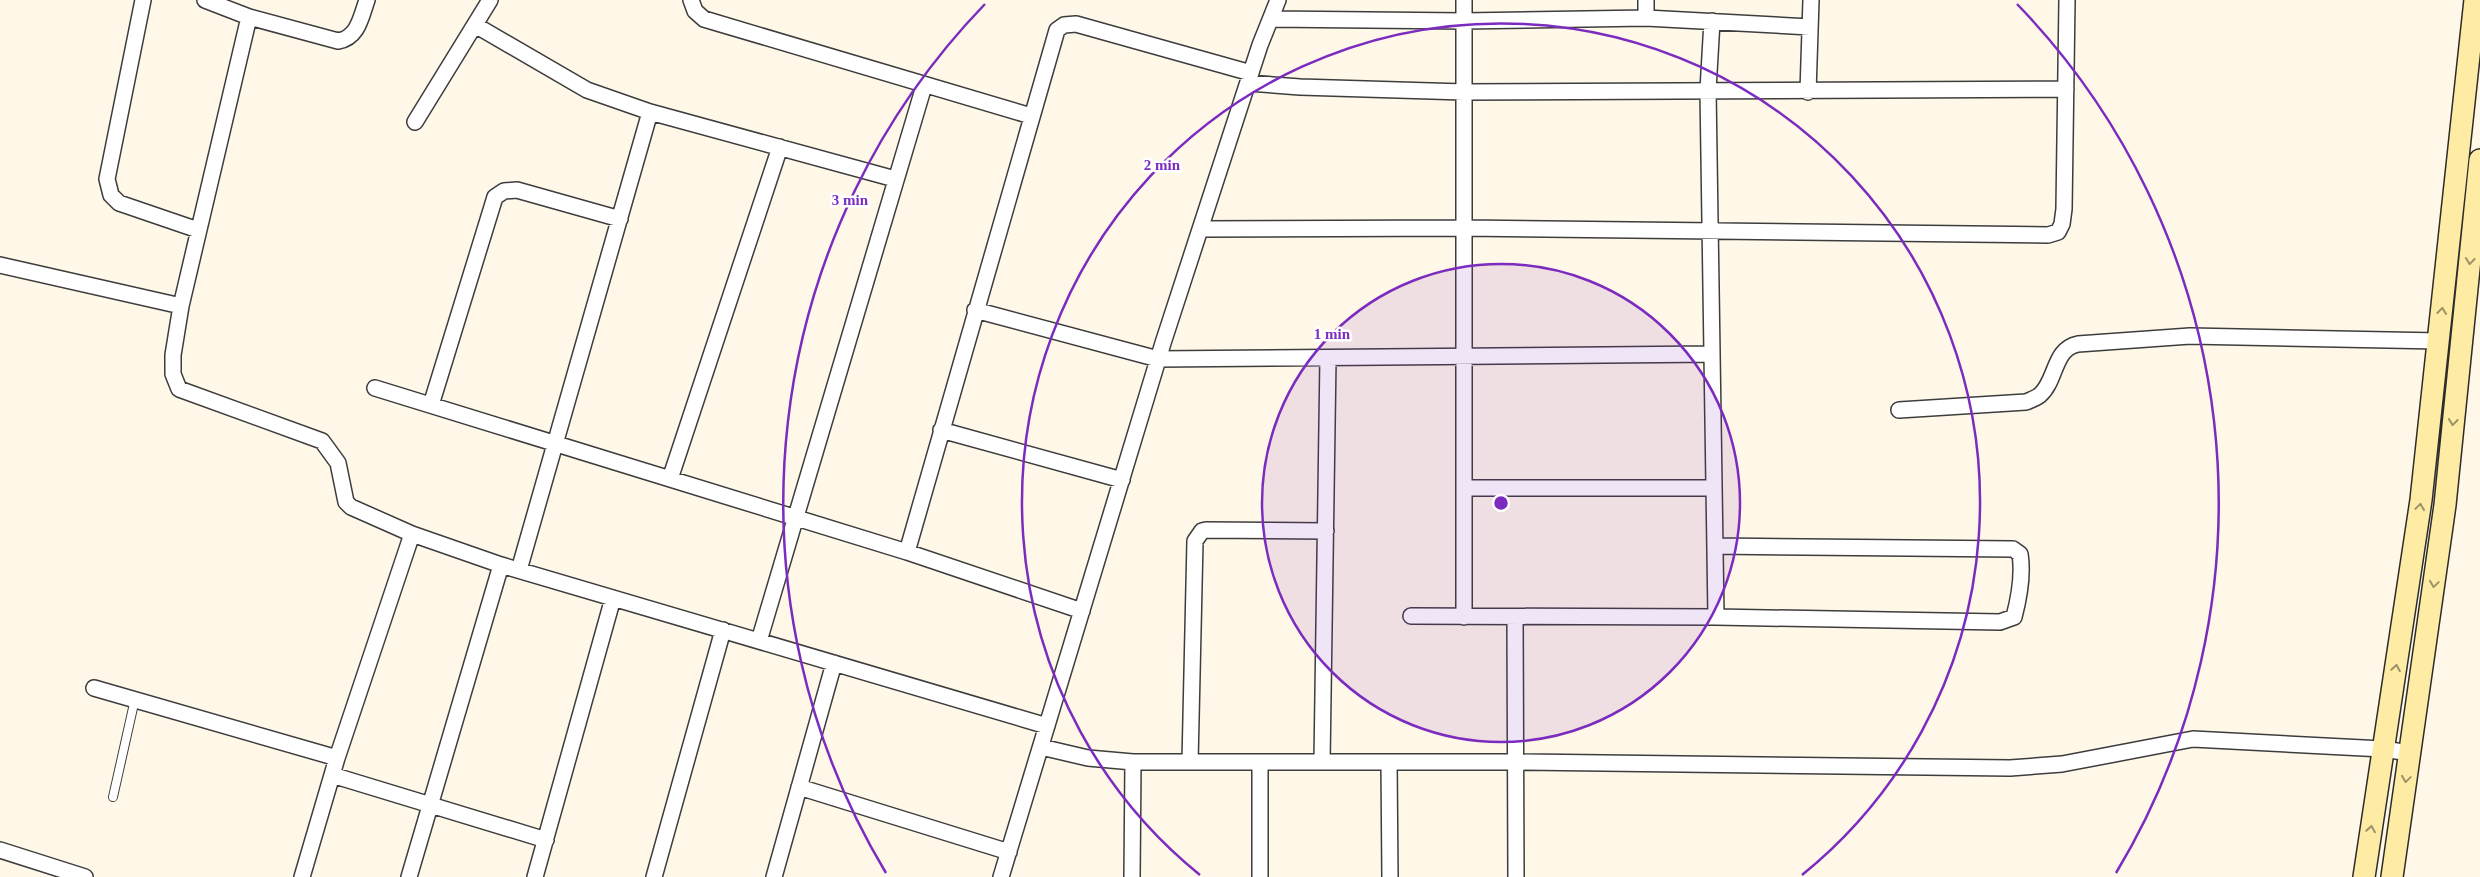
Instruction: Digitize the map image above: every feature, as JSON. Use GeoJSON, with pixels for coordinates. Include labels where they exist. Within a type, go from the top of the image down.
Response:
{"type":"FeatureCollection","features":[{"type":"Feature","properties":{"kind":"main road"},"geometry":{"type":"LineString","coordinates":[[2364,877],[2421,500],[2475,0]]}},
{"type":"Feature","properties":{"kind":"main road"},"geometry":{"type":"LineString","coordinates":[[2392,877],[2445,505],[2480,160]]}},
{"type":"Feature","properties":{"kind":"street"},"geometry":{"type":"LineString","coordinates":[[143,0],[107,179],[111,195],[119,202],[198,230]]}},
{"type":"Feature","properties":{"kind":"street"},"geometry":{"type":"LineString","coordinates":[[205,0],[250,17],[329,38],[346,40],[356,32],[367,0]]}},
{"type":"Feature","properties":{"kind":"street"},"geometry":{"type":"LineString","coordinates":[[415,122],[490,0]]}},
{"type":"Feature","properties":{"kind":"street"},"geometry":{"type":"LineString","coordinates":[[691,0],[695,10],[704,19],[924,86],[1031,116]]}},
{"type":"Feature","properties":{"kind":"street"},"geometry":{"type":"LineString","coordinates":[[1001,877],[1158,359],[1250,78],[1278,0]]}},
{"type":"Feature","properties":{"kind":"street"},"geometry":{"type":"LineString","coordinates":[[1464,0],[1464,617]]}},
{"type":"Feature","properties":{"kind":"street"},"geometry":{"type":"LineString","coordinates":[[1646,0],[1646,18]]}},
{"type":"Feature","properties":{"kind":"street"},"geometry":{"type":"LineString","coordinates":[[1808,92],[1811,0]]}},
{"type":"Feature","properties":{"kind":"street"},"geometry":{"type":"LineString","coordinates":[[1201,229],[1464,228],[2048,235],[2058,232],[2062,224],[2064,209],[2067,0]]}},
{"type":"Feature","properties":{"kind":"street"},"geometry":{"type":"LineString","coordinates":[[250,17],[198,230],[172,355],[172,374],[180,389],[322,441],[338,462],[346,502],[351,507],[412,534],[501,565],[1047,726]]}},
{"type":"Feature","properties":{"kind":"street"},"geometry":{"type":"LineString","coordinates":[[1271,19],[1464,21],[1646,18],[1810,27]]}},
{"type":"Feature","properties":{"kind":"street"},"geometry":{"type":"LineString","coordinates":[[1712,21],[1708,90],[1716,617]]}},
{"type":"Feature","properties":{"kind":"street"},"geometry":{"type":"LineString","coordinates":[[475,24],[587,90],[650,112],[895,180]]}},
{"type":"Feature","properties":{"kind":"street"},"geometry":{"type":"LineString","coordinates":[[907,552],[1031,116],[1057,30],[1061,26],[1068,24],[1250,78],[1300,87],[1464,92],[1708,90],[1808,92],[2066,89]]}},
{"type":"Feature","properties":{"kind":"street"},"geometry":{"type":"LineString","coordinates":[[759,641],[924,86]]}},
{"type":"Feature","properties":{"kind":"street"},"geometry":{"type":"LineString","coordinates":[[519,570],[650,112]]}},
{"type":"Feature","properties":{"kind":"street"},"geometry":{"type":"LineString","coordinates":[[670,479],[780,147]]}},
{"type":"Feature","properties":{"kind":"street"},"geometry":{"type":"LineString","coordinates":[[431,405],[494,197],[504,191],[517,190],[620,219]]}},
{"type":"Feature","properties":{"kind":"street"},"geometry":{"type":"LineString","coordinates":[[0,265],[182,306]]}},
{"type":"Feature","properties":{"kind":"street"},"geometry":{"type":"LineString","coordinates":[[975,310],[1158,359],[1712,354]]}},
{"type":"Feature","properties":{"kind":"street"},"geometry":{"type":"LineString","coordinates":[[1899,410],[2026,402],[2039,396],[2046,389],[2062,352],[2070,346],[2078,344],[2190,336],[2439,341]]}},
{"type":"Feature","properties":{"kind":"street"},"geometry":{"type":"LineString","coordinates":[[1322,762],[1328,358]]}},
{"type":"Feature","properties":{"kind":"street"},"geometry":{"type":"LineString","coordinates":[[376,388],[907,552],[1082,611]]}},
{"type":"Feature","properties":{"kind":"street"},"geometry":{"type":"LineString","coordinates":[[941,430],[1122,480]]}},
{"type":"Feature","properties":{"kind":"street"},"geometry":{"type":"LineString","coordinates":[[1464,488],[1714,488]]}},
{"type":"Feature","properties":{"kind":"street"},"geometry":{"type":"LineString","coordinates":[[1190,762],[1195,541],[1206,530],[1326,531]]}},
{"type":"Feature","properties":{"kind":"street"},"geometry":{"type":"LineString","coordinates":[[302,877],[337,758],[412,534]]}},
{"type":"Feature","properties":{"kind":"street"},"geometry":{"type":"LineString","coordinates":[[1412,616],[1716,617],[2000,622],[2014,617],[2021,562],[2020,554],[2013,549],[1715,546]]}},
{"type":"Feature","properties":{"kind":"street"},"geometry":{"type":"LineString","coordinates":[[409,877],[501,565]]}},
{"type":"Feature","properties":{"kind":"street"},"geometry":{"type":"LineString","coordinates":[[535,877],[613,598]]}},
{"type":"Feature","properties":{"kind":"street"},"geometry":{"type":"LineString","coordinates":[[1515,617],[1516,877]]}},
{"type":"Feature","properties":{"kind":"street"},"geometry":{"type":"LineString","coordinates":[[657,876],[723,630]]}},
{"type":"Feature","properties":{"kind":"street"},"geometry":{"type":"LineString","coordinates":[[774,877],[834,663]]}},
{"type":"Feature","properties":{"kind":"street"},"geometry":{"type":"LineString","coordinates":[[94,688],[337,758]]}},
{"type":"Feature","properties":{"kind":"street"},"geometry":{"type":"LineString","coordinates":[[1041,747],[1088,758],[1133,762],[1515,762],[2010,768],[2062,764],[2193,739],[2384,749],[2410,753]]}},
{"type":"Feature","properties":{"kind":"street"},"geometry":{"type":"LineString","coordinates":[[1132,877],[1133,762]]}},
{"type":"Feature","properties":{"kind":"street"},"geometry":{"type":"LineString","coordinates":[[1260,762],[1260,877]]}},
{"type":"Feature","properties":{"kind":"street"},"geometry":{"type":"LineString","coordinates":[[1389,762],[1390,877]]}},
{"type":"Feature","properties":{"kind":"street"},"geometry":{"type":"LineString","coordinates":[[332,775],[546,840]]}},
{"type":"Feature","properties":{"kind":"street"},"geometry":{"type":"LineString","coordinates":[[799,787],[1009,852]]}},
{"type":"Feature","properties":{"kind":"street"},"geometry":{"type":"LineString","coordinates":[[0,850],[85,877]]}},
{"type":"Feature","properties":{"kind":"lane"},"geometry":{"type":"LineString","coordinates":[[114,797],[135,699]]}}]}
